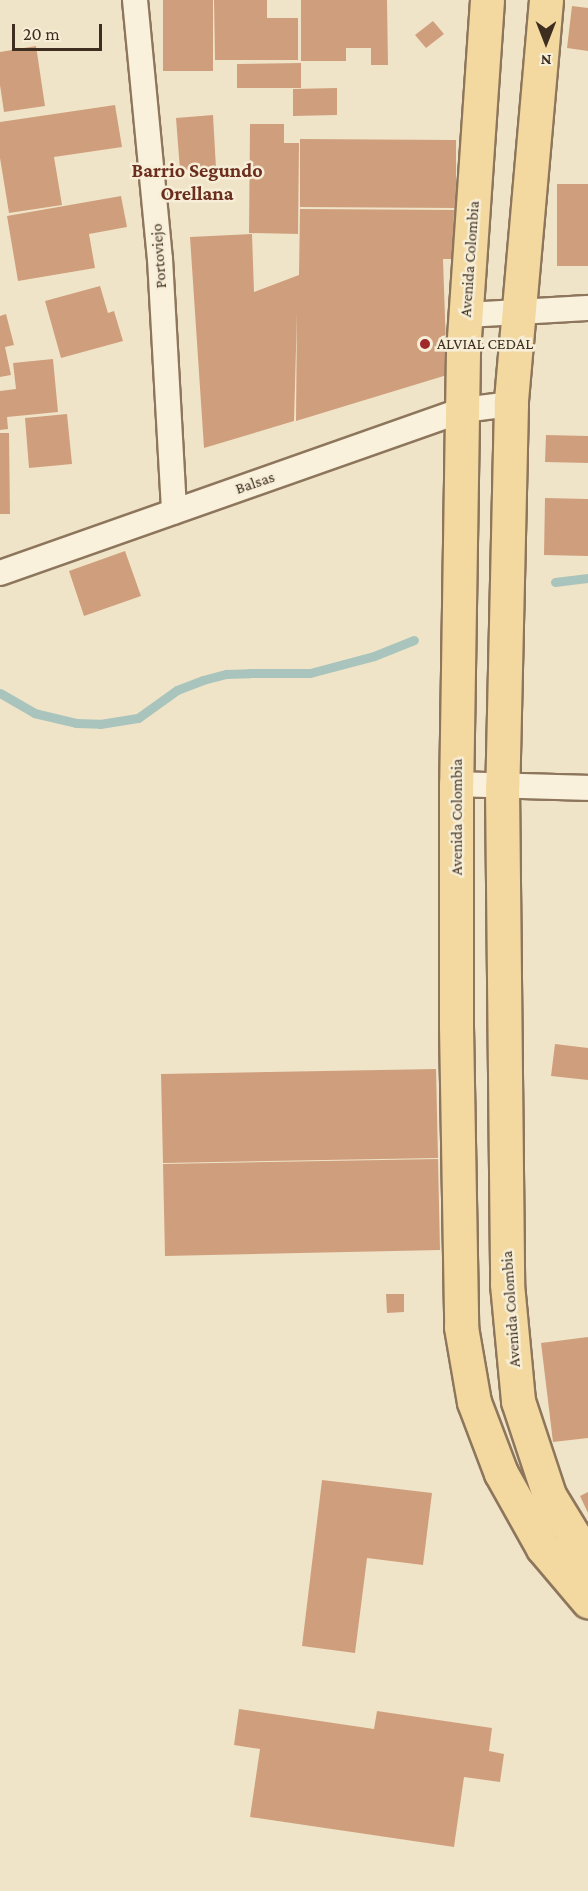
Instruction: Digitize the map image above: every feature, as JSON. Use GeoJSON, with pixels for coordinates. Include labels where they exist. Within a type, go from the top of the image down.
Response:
{"type":"FeatureCollection","features":[{"type":"Feature","properties":{"kind":"main road","name":"Avenida Colombia"},"geometry":{"type":"LineString","coordinates":[[487,0],[466,315],[463,410],[456,784],[456,1026],[461,1327],[474,1402],[501,1473],[543,1548],[588,1601]]}},
{"type":"Feature","properties":{"kind":"main road","name":"Avenida Colombia"},"geometry":{"type":"LineString","coordinates":[[546,0],[518,311],[512,404],[502,787],[507,1284],[518,1401],[549,1495],[588,1559]]}},
{"type":"Feature","properties":{"kind":"street","name":"Portoviejo"},"geometry":{"type":"LineString","coordinates":[[135,0],[160,259],[174,512]]}},
{"type":"Feature","properties":{"kind":"street"},"geometry":{"type":"LineString","coordinates":[[466,315],[588,308]]}},
{"type":"Feature","properties":{"kind":"street","name":"Balsas"},"geometry":{"type":"LineString","coordinates":[[0,573],[463,410],[512,404]]}},
{"type":"Feature","properties":{"kind":"street"},"geometry":{"type":"LineString","coordinates":[[456,784],[588,788]]}},
{"type":"Feature","properties":{"kind":"building"},"geometry":{"type":"Polygon","coordinates":[[[163,0],[213,0],[213,71],[163,71],[163,0]]]}},
{"type":"Feature","properties":{"kind":"building"},"geometry":{"type":"Polygon","coordinates":[[[214,0],[267,0],[267,18],[298,18],[298,60],[215,60],[214,0]]]}},
{"type":"Feature","properties":{"kind":"building"},"geometry":{"type":"Polygon","coordinates":[[[301,0],[387,0],[388,65],[371,65],[371,48],[346,48],[346,61],[301,61],[301,0]]]}},
{"type":"Feature","properties":{"kind":"building"},"geometry":{"type":"Polygon","coordinates":[[[572,6],[588,8],[588,51],[567,48],[572,6]]]}},
{"type":"Feature","properties":{"kind":"building"},"geometry":{"type":"Polygon","coordinates":[[[433,21],[444,34],[426,48],[415,35],[433,21]]]}},
{"type":"Feature","properties":{"kind":"building"},"geometry":{"type":"Polygon","coordinates":[[[36,46],[45,106],[4,112],[0,85],[0,52],[36,46]]]}},
{"type":"Feature","properties":{"kind":"building"},"geometry":{"type":"Polygon","coordinates":[[[301,63],[301,88],[237,88],[237,64],[301,63]]]}},
{"type":"Feature","properties":{"kind":"building"},"geometry":{"type":"Polygon","coordinates":[[[337,88],[337,115],[293,116],[293,89],[337,88]]]}},
{"type":"Feature","properties":{"kind":"building"},"geometry":{"type":"Polygon","coordinates":[[[115,105],[122,147],[54,157],[62,205],[9,213],[0,158],[0,122],[115,105]]]}},
{"type":"Feature","properties":{"kind":"building"},"geometry":{"type":"Polygon","coordinates":[[[213,115],[216,168],[180,170],[176,118],[213,115]]]}},
{"type":"Feature","properties":{"kind":"building"},"geometry":{"type":"Polygon","coordinates":[[[250,124],[284,124],[284,143],[299,143],[298,234],[249,233],[250,124]]]}},
{"type":"Feature","properties":{"kind":"building"},"geometry":{"type":"Polygon","coordinates":[[[300,139],[456,140],[456,208],[300,207],[300,139]]]}},
{"type":"Feature","properties":{"kind":"building"},"geometry":{"type":"Polygon","coordinates":[[[557,184],[588,184],[588,266],[557,266],[557,184]]]}},
{"type":"Feature","properties":{"kind":"building"},"geometry":{"type":"Polygon","coordinates":[[[121,196],[127,227],[89,234],[95,268],[18,281],[7,216],[121,196]]]}},
{"type":"Feature","properties":{"kind":"building"},"geometry":{"type":"Polygon","coordinates":[[[300,209],[454,210],[453,259],[443,259],[447,375],[296,421],[297,313],[294,421],[204,448],[190,237],[252,234],[254,292],[299,275],[300,209]]]}},
{"type":"Feature","properties":{"kind":"building"},"geometry":{"type":"Polygon","coordinates":[[[100,286],[108,313],[114,311],[123,341],[61,358],[45,301],[100,286]]]}},
{"type":"Feature","properties":{"kind":"building"},"geometry":{"type":"Polygon","coordinates":[[[6,314],[14,345],[5,347],[11,375],[0,377],[0,316],[6,314]]]}},
{"type":"Feature","properties":{"kind":"building"},"geometry":{"type":"Polygon","coordinates":[[[53,359],[58,412],[7,417],[8,429],[0,430],[0,391],[16,389],[13,363],[53,359]]]}},
{"type":"Feature","properties":{"kind":"building"},"geometry":{"type":"Polygon","coordinates":[[[67,414],[72,464],[29,468],[25,418],[67,414]]]}},
{"type":"Feature","properties":{"kind":"building"},"geometry":{"type":"Polygon","coordinates":[[[0,433],[9,433],[10,514],[0,514],[0,433]]]}},
{"type":"Feature","properties":{"kind":"building"},"geometry":{"type":"Polygon","coordinates":[[[546,435],[588,436],[588,463],[545,462],[546,435]]]}},
{"type":"Feature","properties":{"kind":"building"},"geometry":{"type":"Polygon","coordinates":[[[545,498],[588,499],[588,556],[544,555],[545,498]]]}},
{"type":"Feature","properties":{"kind":"building"},"geometry":{"type":"Polygon","coordinates":[[[125,551],[141,596],[84,616],[69,571],[125,551]]]}},
{"type":"Feature","properties":{"kind":"building"},"geometry":{"type":"Polygon","coordinates":[[[555,1044],[588,1048],[588,1080],[551,1076],[555,1044]]]}},
{"type":"Feature","properties":{"kind":"building"},"geometry":{"type":"Polygon","coordinates":[[[436,1069],[438,1158],[163,1163],[161,1074],[436,1069]]]}},
{"type":"Feature","properties":{"kind":"building"},"geometry":{"type":"Polygon","coordinates":[[[438,1159],[440,1250],[165,1256],[163,1164],[438,1159]]]}},
{"type":"Feature","properties":{"kind":"building"},"geometry":{"type":"Polygon","coordinates":[[[386,1294],[404,1294],[404,1312],[387,1313],[386,1294]]]}},
{"type":"Feature","properties":{"kind":"building"},"geometry":{"type":"Polygon","coordinates":[[[588,1337],[588,1438],[553,1442],[541,1343],[588,1337]]]}},
{"type":"Feature","properties":{"kind":"building"},"geometry":{"type":"Polygon","coordinates":[[[322,1480],[432,1493],[423,1565],[367,1558],[355,1653],[302,1646],[322,1480]]]}},
{"type":"Feature","properties":{"kind":"building"},"geometry":{"type":"Polygon","coordinates":[[[588,1492],[588,1513],[580,1496],[588,1492]]]}},
{"type":"Feature","properties":{"kind":"building"},"geometry":{"type":"Polygon","coordinates":[[[239,1709],[374,1729],[377,1711],[492,1728],[489,1751],[504,1754],[500,1782],[464,1777],[454,1847],[250,1817],[260,1749],[234,1745],[239,1709]]]}},
{"type":"Feature","properties":{"kind":"waterway"},"geometry":{"type":"LineString","coordinates":[[555,582],[588,578]]}},
{"type":"Feature","properties":{"kind":"waterway"},"geometry":{"type":"LineString","coordinates":[[0,693],[34,713],[76,723],[100,724],[138,718],[177,690],[203,680],[226,674],[310,673],[374,656],[414,640]]}},
{"type":"Feature","properties":{"kind":"place","name":"ALVIAL CEDAL"},"geometry":{"type":"Point","coordinates":[425,344]}},
{"type":"Feature","properties":{"kind":"district","name":"Barrio Segundo Orellana"},"geometry":{"type":"Point","coordinates":[197,182]}}]}
